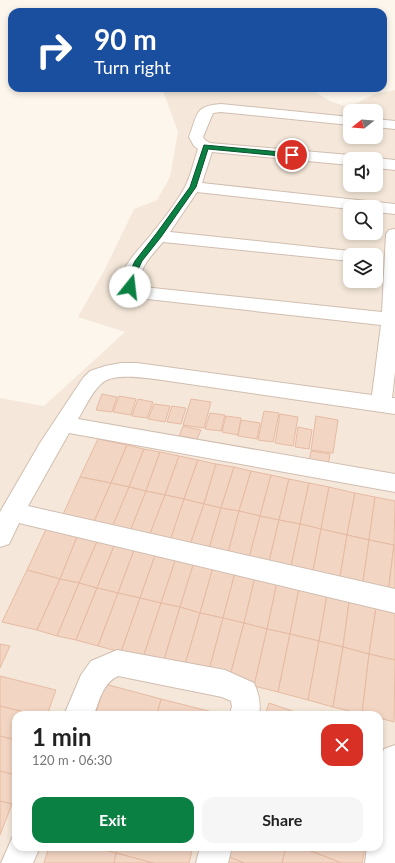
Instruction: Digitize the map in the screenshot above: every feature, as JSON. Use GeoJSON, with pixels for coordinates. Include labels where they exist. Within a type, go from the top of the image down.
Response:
{"type":"FeatureCollection","features":[{"type":"Feature","properties":{"kind":"street"},"geometry":{"type":"LineString","coordinates":[[343,120],[215,108],[206,112],[196,137],[199,143],[206,147],[343,159]]}},
{"type":"Feature","properties":{"kind":"street"},"geometry":{"type":"LineString","coordinates":[[383,124],[395,125]]}},
{"type":"Feature","properties":{"kind":"street"},"geometry":{"type":"LineString","coordinates":[[206,147],[193,187],[159,236],[138,261],[130,278],[130,287],[138,292],[393,320]]}},
{"type":"Feature","properties":{"kind":"street"},"geometry":{"type":"LineString","coordinates":[[383,164],[395,165]]}},
{"type":"Feature","properties":{"kind":"street"},"geometry":{"type":"LineString","coordinates":[[193,187],[343,203]]}},
{"type":"Feature","properties":{"kind":"street"},"geometry":{"type":"LineString","coordinates":[[383,208],[395,209]]}},
{"type":"Feature","properties":{"kind":"street"},"geometry":{"type":"LineString","coordinates":[[0,537],[12,512],[63,424],[95,377],[105,372],[124,370],[162,373],[388,405],[393,320],[388,260],[395,234]]}},
{"type":"Feature","properties":{"kind":"street"},"geometry":{"type":"LineString","coordinates":[[159,236],[343,255]]}},
{"type":"Feature","properties":{"kind":"street"},"geometry":{"type":"LineString","coordinates":[[63,424],[395,483]]}},
{"type":"Feature","properties":{"kind":"street"},"geometry":{"type":"LineString","coordinates":[[12,512],[395,601]]}},
{"type":"Feature","properties":{"kind":"street"},"geometry":{"type":"LineString","coordinates":[[81,711],[91,685],[101,670],[118,663],[225,684],[244,693],[246,707],[245,711]]}},
{"type":"Feature","properties":{"kind":"street"},"geometry":{"type":"LineString","coordinates":[[383,848],[395,760]]}},
{"type":"Feature","properties":{"kind":"street"},"geometry":{"type":"LineString","coordinates":[[18,863],[22,851]]}},
{"type":"Feature","properties":{"kind":"street"},"geometry":{"type":"LineString","coordinates":[[212,863],[215,851]]}},
{"type":"Feature","properties":{"kind":"street"},"geometry":{"type":"LineString","coordinates":[[381,863],[383,851]]}},
{"type":"Feature","properties":{"kind":"shaded area"},"geometry":{"type":"Polygon","coordinates":[[[395,90],[395,863],[0,863],[0,398],[44,406],[125,332],[78,317],[104,271],[134,209],[157,200],[170,177],[178,132],[163,92],[315,92],[330,101],[343,105],[343,144],[383,144],[383,104],[354,104],[375,94],[395,90]]]}},
{"type":"Feature","properties":{"kind":"building"},"geometry":{"type":"Polygon","coordinates":[[[102,394],[117,397],[112,412],[96,410],[102,394]]]}},
{"type":"Feature","properties":{"kind":"building"},"geometry":{"type":"Polygon","coordinates":[[[119,396],[136,399],[131,415],[113,412],[119,396]]]}},
{"type":"Feature","properties":{"kind":"building"},"geometry":{"type":"Polygon","coordinates":[[[138,399],[153,402],[147,418],[132,416],[138,399]]]}},
{"type":"Feature","properties":{"kind":"building"},"geometry":{"type":"Polygon","coordinates":[[[191,399],[211,402],[204,428],[183,425],[191,399]]]}},
{"type":"Feature","properties":{"kind":"building"},"geometry":{"type":"Polygon","coordinates":[[[154,404],[170,406],[165,422],[148,419],[154,404]]]}},
{"type":"Feature","properties":{"kind":"building"},"geometry":{"type":"Polygon","coordinates":[[[172,406],[186,408],[181,424],[167,422],[172,406]]]}},
{"type":"Feature","properties":{"kind":"building"},"geometry":{"type":"Polygon","coordinates":[[[264,411],[279,413],[273,442],[258,440],[264,411]]]}},
{"type":"Feature","properties":{"kind":"building"},"geometry":{"type":"Polygon","coordinates":[[[210,413],[225,415],[221,431],[205,429],[210,413]]]}},
{"type":"Feature","properties":{"kind":"building"},"geometry":{"type":"Polygon","coordinates":[[[280,414],[298,417],[293,446],[275,443],[280,414]]]}},
{"type":"Feature","properties":{"kind":"building"},"geometry":{"type":"Polygon","coordinates":[[[226,416],[241,418],[238,435],[222,432],[226,416]]]}},
{"type":"Feature","properties":{"kind":"building"},"geometry":{"type":"Polygon","coordinates":[[[316,416],[338,420],[333,453],[311,450],[316,416]]]}},
{"type":"Feature","properties":{"kind":"building"},"geometry":{"type":"Polygon","coordinates":[[[241,420],[260,423],[257,439],[238,436],[241,420]]]}},
{"type":"Feature","properties":{"kind":"building"},"geometry":{"type":"Polygon","coordinates":[[[183,426],[201,430],[197,439],[179,436],[183,426]]]}},
{"type":"Feature","properties":{"kind":"building"},"geometry":{"type":"Polygon","coordinates":[[[298,427],[312,430],[309,449],[295,447],[298,427]]]}},
{"type":"Feature","properties":{"kind":"building"},"geometry":{"type":"Polygon","coordinates":[[[98,439],[127,445],[111,483],[80,477],[98,439]]]}},
{"type":"Feature","properties":{"kind":"building"},"geometry":{"type":"Polygon","coordinates":[[[127,445],[144,449],[129,487],[111,483],[127,445]]]}},
{"type":"Feature","properties":{"kind":"building"},"geometry":{"type":"Polygon","coordinates":[[[144,449],[160,452],[146,491],[129,487],[144,449]]]}},
{"type":"Feature","properties":{"kind":"building"},"geometry":{"type":"Polygon","coordinates":[[[311,451],[330,454],[328,465],[309,462],[311,451]]]}},
{"type":"Feature","properties":{"kind":"building"},"geometry":{"type":"Polygon","coordinates":[[[160,452],[179,456],[165,495],[146,491],[160,452]]]}},
{"type":"Feature","properties":{"kind":"building"},"geometry":{"type":"Polygon","coordinates":[[[179,456],[198,460],[184,499],[165,495],[179,456]]]}},
{"type":"Feature","properties":{"kind":"building"},"geometry":{"type":"Polygon","coordinates":[[[198,460],[216,464],[204,504],[184,499],[198,460]]]}},
{"type":"Feature","properties":{"kind":"building"},"geometry":{"type":"Polygon","coordinates":[[[216,464],[234,467],[221,508],[204,504],[216,464]]]}},
{"type":"Feature","properties":{"kind":"building"},"geometry":{"type":"Polygon","coordinates":[[[234,467],[251,471],[239,511],[221,508],[234,467]]]}},
{"type":"Feature","properties":{"kind":"building"},"geometry":{"type":"Polygon","coordinates":[[[251,471],[271,475],[260,516],[239,511],[251,471]]]}},
{"type":"Feature","properties":{"kind":"building"},"geometry":{"type":"Polygon","coordinates":[[[271,475],[289,479],[279,520],[260,516],[271,475]]]}},
{"type":"Feature","properties":{"kind":"building"},"geometry":{"type":"Polygon","coordinates":[[[80,477],[111,483],[92,526],[61,519],[80,477]]]}},
{"type":"Feature","properties":{"kind":"building"},"geometry":{"type":"Polygon","coordinates":[[[289,479],[309,483],[300,524],[279,520],[289,479]]]}},
{"type":"Feature","properties":{"kind":"building"},"geometry":{"type":"Polygon","coordinates":[[[111,483],[129,487],[111,530],[92,526],[111,483]]]}},
{"type":"Feature","properties":{"kind":"building"},"geometry":{"type":"Polygon","coordinates":[[[309,483],[329,487],[321,529],[300,524],[309,483]]]}},
{"type":"Feature","properties":{"kind":"building"},"geometry":{"type":"Polygon","coordinates":[[[129,487],[146,491],[129,534],[111,530],[129,487]]]}},
{"type":"Feature","properties":{"kind":"building"},"geometry":{"type":"Polygon","coordinates":[[[329,487],[355,493],[347,535],[321,529],[329,487]]]}},
{"type":"Feature","properties":{"kind":"building"},"geometry":{"type":"Polygon","coordinates":[[[146,491],[165,495],[148,539],[129,534],[146,491]]]}},
{"type":"Feature","properties":{"kind":"building"},"geometry":{"type":"Polygon","coordinates":[[[355,493],[375,497],[369,540],[347,535],[355,493]]]}},
{"type":"Feature","properties":{"kind":"building"},"geometry":{"type":"Polygon","coordinates":[[[165,495],[184,499],[169,544],[148,539],[165,495]]]}},
{"type":"Feature","properties":{"kind":"building"},"geometry":{"type":"Polygon","coordinates":[[[375,497],[395,501],[394,545],[369,540],[375,497]]]}},
{"type":"Feature","properties":{"kind":"building"},"geometry":{"type":"Polygon","coordinates":[[[184,499],[204,504],[189,548],[169,544],[184,499]]]}},
{"type":"Feature","properties":{"kind":"building"},"geometry":{"type":"Polygon","coordinates":[[[204,504],[221,508],[208,552],[189,548],[204,504]]]}},
{"type":"Feature","properties":{"kind":"building"},"geometry":{"type":"Polygon","coordinates":[[[221,508],[239,511],[227,557],[208,552],[221,508]]]}},
{"type":"Feature","properties":{"kind":"building"},"geometry":{"type":"Polygon","coordinates":[[[239,511],[260,516],[248,562],[227,557],[239,511]]]}},
{"type":"Feature","properties":{"kind":"building"},"geometry":{"type":"Polygon","coordinates":[[[260,516],[279,520],[268,566],[248,562],[260,516]]]}},
{"type":"Feature","properties":{"kind":"building"},"geometry":{"type":"Polygon","coordinates":[[[279,520],[300,524],[290,571],[268,566],[279,520]]]}},
{"type":"Feature","properties":{"kind":"building"},"geometry":{"type":"Polygon","coordinates":[[[300,524],[321,529],[312,576],[290,571],[300,524]]]}},
{"type":"Feature","properties":{"kind":"building"},"geometry":{"type":"Polygon","coordinates":[[[48,525],[79,532],[60,579],[27,570],[48,525]]]}},
{"type":"Feature","properties":{"kind":"building"},"geometry":{"type":"Polygon","coordinates":[[[321,529],[347,535],[339,583],[312,576],[321,529]]]}},
{"type":"Feature","properties":{"kind":"building"},"geometry":{"type":"Polygon","coordinates":[[[79,532],[99,537],[79,583],[60,579],[79,532]]]}},
{"type":"Feature","properties":{"kind":"building"},"geometry":{"type":"Polygon","coordinates":[[[347,535],[369,540],[362,588],[339,583],[347,535]]]}},
{"type":"Feature","properties":{"kind":"building"},"geometry":{"type":"Polygon","coordinates":[[[99,537],[116,541],[97,588],[79,583],[99,537]]]}},
{"type":"Feature","properties":{"kind":"building"},"geometry":{"type":"Polygon","coordinates":[[[369,540],[394,545],[388,593],[362,588],[369,540]]]}},
{"type":"Feature","properties":{"kind":"building"},"geometry":{"type":"Polygon","coordinates":[[[116,541],[136,545],[118,593],[97,588],[116,541]]]}},
{"type":"Feature","properties":{"kind":"building"},"geometry":{"type":"Polygon","coordinates":[[[136,545],[157,550],[140,598],[118,593],[136,545]]]}},
{"type":"Feature","properties":{"kind":"building"},"geometry":{"type":"Polygon","coordinates":[[[395,545],[395,595],[388,593],[395,545]]]}},
{"type":"Feature","properties":{"kind":"building"},"geometry":{"type":"Polygon","coordinates":[[[157,550],[177,555],[161,603],[140,598],[157,550]]]}},
{"type":"Feature","properties":{"kind":"building"},"geometry":{"type":"Polygon","coordinates":[[[177,555],[195,559],[180,607],[161,603],[177,555]]]}},
{"type":"Feature","properties":{"kind":"building"},"geometry":{"type":"Polygon","coordinates":[[[195,559],[214,564],[200,613],[180,607],[195,559]]]}},
{"type":"Feature","properties":{"kind":"building"},"geometry":{"type":"Polygon","coordinates":[[[214,564],[236,569],[223,618],[200,613],[214,564]]]}},
{"type":"Feature","properties":{"kind":"building"},"geometry":{"type":"Polygon","coordinates":[[[236,569],[256,573],[244,623],[223,618],[236,569]]]}},
{"type":"Feature","properties":{"kind":"building"},"geometry":{"type":"Polygon","coordinates":[[[27,570],[60,579],[37,630],[2,622],[27,570]]]}},
{"type":"Feature","properties":{"kind":"building"},"geometry":{"type":"Polygon","coordinates":[[[256,573],[278,578],[267,629],[244,623],[256,573]]]}},
{"type":"Feature","properties":{"kind":"building"},"geometry":{"type":"Polygon","coordinates":[[[278,578],[300,583],[290,634],[267,629],[278,578]]]}},
{"type":"Feature","properties":{"kind":"building"},"geometry":{"type":"Polygon","coordinates":[[[60,579],[79,583],[57,636],[37,630],[60,579]]]}},
{"type":"Feature","properties":{"kind":"building"},"geometry":{"type":"Polygon","coordinates":[[[79,583],[97,588],[76,640],[57,636],[79,583]]]}},
{"type":"Feature","properties":{"kind":"building"},"geometry":{"type":"Polygon","coordinates":[[[300,583],[328,589],[319,641],[290,634],[300,583]]]}},
{"type":"Feature","properties":{"kind":"building"},"geometry":{"type":"Polygon","coordinates":[[[97,588],[118,593],[98,646],[76,640],[97,588]]]}},
{"type":"Feature","properties":{"kind":"building"},"geometry":{"type":"Polygon","coordinates":[[[328,589],[350,595],[343,647],[319,641],[328,589]]]}},
{"type":"Feature","properties":{"kind":"building"},"geometry":{"type":"Polygon","coordinates":[[[118,593],[140,598],[121,652],[98,646],[118,593]]]}},
{"type":"Feature","properties":{"kind":"building"},"geometry":{"type":"Polygon","coordinates":[[[350,595],[377,601],[369,654],[343,647],[350,595]]]}},
{"type":"Feature","properties":{"kind":"building"},"geometry":{"type":"Polygon","coordinates":[[[140,598],[161,603],[143,658],[121,652],[140,598]]]}},
{"type":"Feature","properties":{"kind":"building"},"geometry":{"type":"Polygon","coordinates":[[[377,601],[395,605],[395,660],[369,654],[377,601]]]}},
{"type":"Feature","properties":{"kind":"building"},"geometry":{"type":"Polygon","coordinates":[[[161,603],[180,607],[163,663],[143,658],[161,603]]]}},
{"type":"Feature","properties":{"kind":"building"},"geometry":{"type":"Polygon","coordinates":[[[180,607],[200,613],[184,668],[163,663],[180,607]]]}},
{"type":"Feature","properties":{"kind":"building"},"geometry":{"type":"Polygon","coordinates":[[[200,613],[223,618],[208,674],[184,668],[200,613]]]}},
{"type":"Feature","properties":{"kind":"building"},"geometry":{"type":"Polygon","coordinates":[[[223,618],[244,623],[229,680],[208,674],[223,618]]]}},
{"type":"Feature","properties":{"kind":"building"},"geometry":{"type":"Polygon","coordinates":[[[244,623],[267,629],[254,686],[229,680],[244,623]]]}},
{"type":"Feature","properties":{"kind":"building"},"geometry":{"type":"Polygon","coordinates":[[[267,629],[290,634],[278,692],[254,686],[267,629]]]}},
{"type":"Feature","properties":{"kind":"building"},"geometry":{"type":"Polygon","coordinates":[[[290,634],[319,641],[308,700],[278,692],[290,634]]]}},
{"type":"Feature","properties":{"kind":"building"},"geometry":{"type":"Polygon","coordinates":[[[319,641],[343,647],[333,707],[308,700],[319,641]]]}},
{"type":"Feature","properties":{"kind":"building"},"geometry":{"type":"Polygon","coordinates":[[[0,644],[10,646],[0,668],[0,644]]]}},
{"type":"Feature","properties":{"kind":"building"},"geometry":{"type":"Polygon","coordinates":[[[343,647],[369,654],[362,711],[350,711],[333,707],[343,647]]]}},
{"type":"Feature","properties":{"kind":"building"},"geometry":{"type":"Polygon","coordinates":[[[369,654],[395,660],[394,722],[383,719],[383,711],[362,711],[369,654]]]}},
{"type":"Feature","properties":{"kind":"building"},"geometry":{"type":"Polygon","coordinates":[[[0,676],[56,690],[48,711],[20,711],[0,706],[0,676]]]}},
{"type":"Feature","properties":{"kind":"building"},"geometry":{"type":"Polygon","coordinates":[[[105,684],[161,699],[158,711],[96,711],[105,684]]]}},
{"type":"Feature","properties":{"kind":"building"},"geometry":{"type":"Polygon","coordinates":[[[161,699],[208,711],[158,711],[161,699]]]}},
{"type":"Feature","properties":{"kind":"building"},"geometry":{"type":"Polygon","coordinates":[[[269,703],[292,711],[266,711],[269,703]]]}},
{"type":"Feature","properties":{"kind":"building"},"geometry":{"type":"Polygon","coordinates":[[[0,706],[20,711],[12,711],[12,739],[0,736],[0,706]]]}},
{"type":"Feature","properties":{"kind":"building"},"geometry":{"type":"Polygon","coordinates":[[[0,736],[12,739],[12,774],[0,771],[0,736]]]}},
{"type":"Feature","properties":{"kind":"building"},"geometry":{"type":"Polygon","coordinates":[[[0,771],[12,774],[12,804],[0,801],[0,771]]]}},
{"type":"Feature","properties":{"kind":"building"},"geometry":{"type":"Polygon","coordinates":[[[0,801],[12,804],[0,835],[0,801]]]}},
{"type":"Feature","properties":{"kind":"building"},"geometry":{"type":"Polygon","coordinates":[[[48,851],[109,851],[116,853],[114,863],[44,863],[48,851]]]}},
{"type":"Feature","properties":{"kind":"building"},"geometry":{"type":"Polygon","coordinates":[[[117,851],[192,851],[189,863],[153,863],[116,853],[117,851]]]}},
{"type":"Feature","properties":{"kind":"building"},"geometry":{"type":"Polygon","coordinates":[[[223,851],[285,851],[282,863],[244,863],[222,854],[223,851]]]}},
{"type":"Feature","properties":{"kind":"building"},"geometry":{"type":"Polygon","coordinates":[[[285,851],[311,851],[342,863],[282,863],[285,851]]]}},
{"type":"Feature","properties":{"kind":"building"},"geometry":{"type":"Polygon","coordinates":[[[311,851],[364,851],[362,863],[342,863],[311,851]]]}},
{"type":"Feature","properties":{"kind":"building"},"geometry":{"type":"Polygon","coordinates":[[[116,853],[153,863],[114,863],[116,853]]]}},
{"type":"Feature","properties":{"kind":"building"},"geometry":{"type":"Polygon","coordinates":[[[222,854],[244,863],[219,863],[222,854]]]}},
{"type":"Feature","properties":{"kind":"route"},"geometry":{"type":"LineString","coordinates":[[130,287],[130,278],[138,261],[159,236],[193,187],[206,147],[292,155]]}}]}
